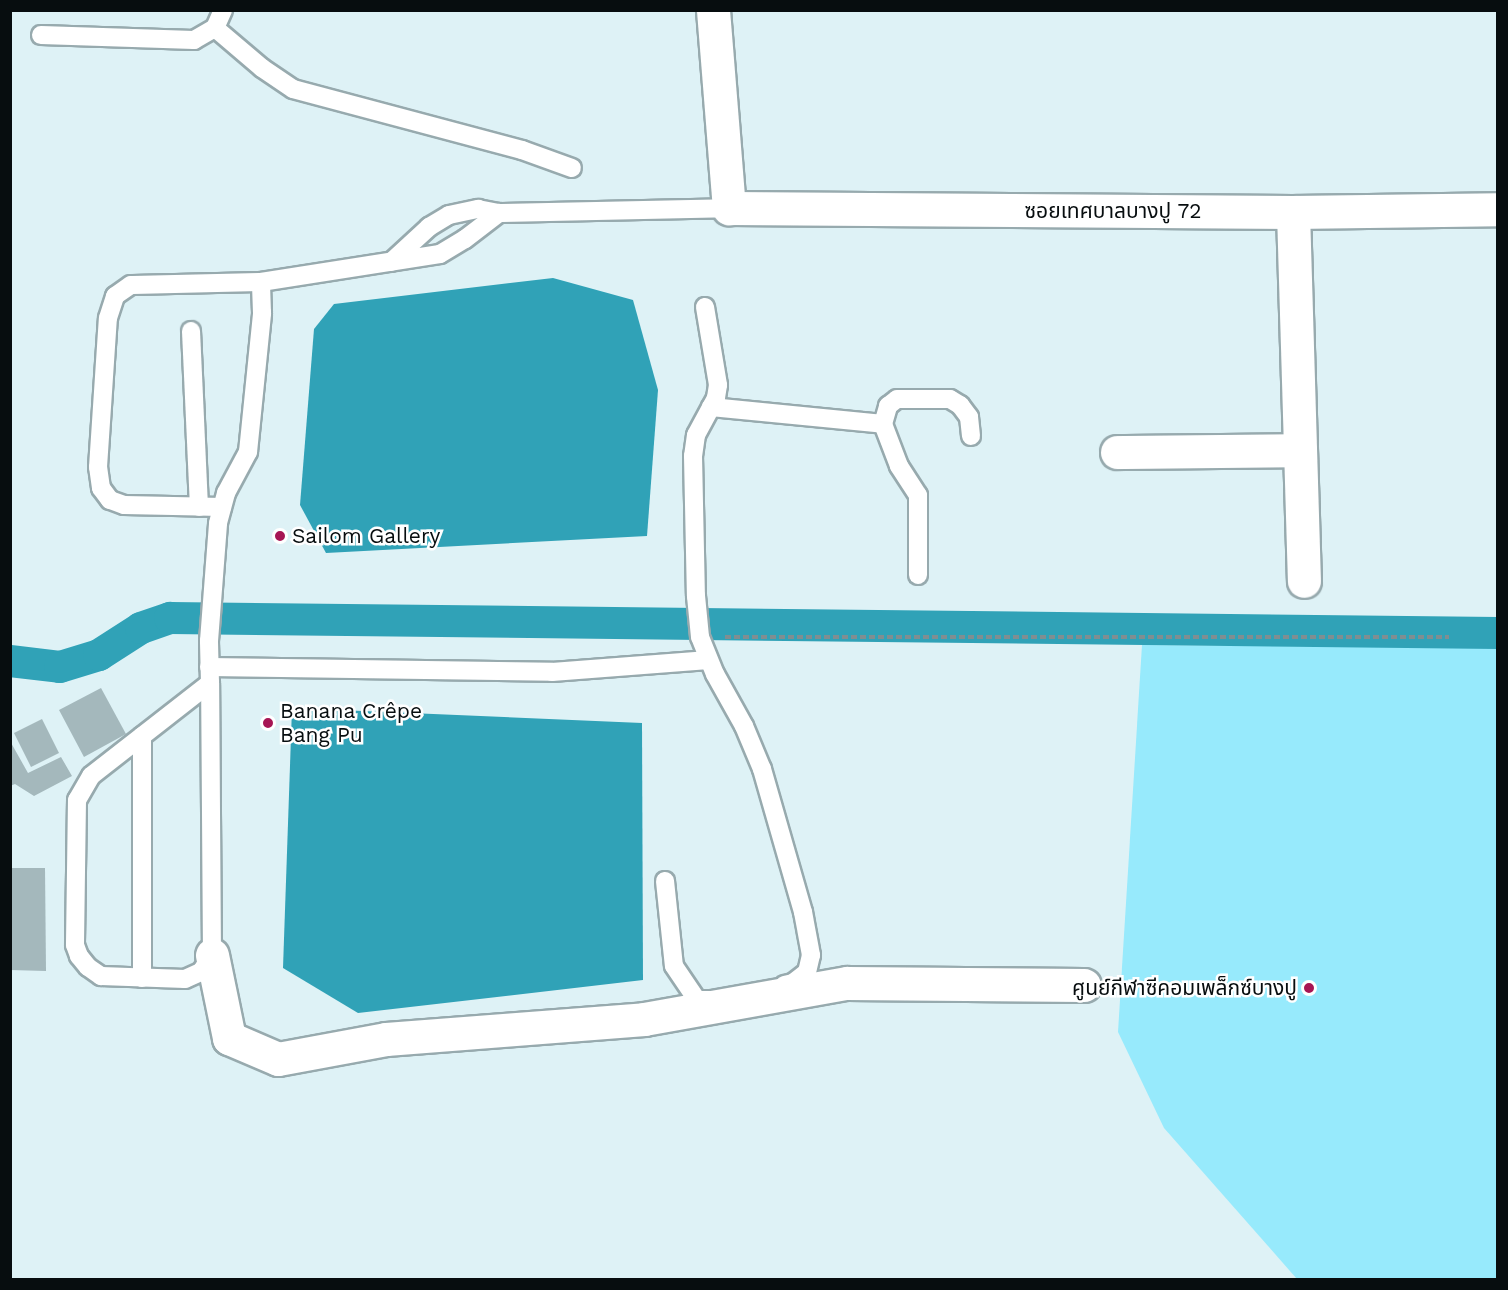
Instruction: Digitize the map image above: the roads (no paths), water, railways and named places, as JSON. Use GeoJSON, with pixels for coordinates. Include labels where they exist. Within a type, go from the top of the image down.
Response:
{"type":"FeatureCollection","features":[{"type":"Feature","properties":{"kind":"street"},"geometry":{"type":"LineString","coordinates":[[713,10],[729,208]]}},
{"type":"Feature","properties":{"kind":"street","name":"ซอยเทศบาลบางปู 72"},"geometry":{"type":"LineString","coordinates":[[729,208],[1293,212],[1497,209]]}},
{"type":"Feature","properties":{"kind":"street"},"geometry":{"type":"LineString","coordinates":[[1293,212],[1304,581]]}},
{"type":"Feature","properties":{"kind":"street"},"geometry":{"type":"LineString","coordinates":[[1117,452],[1300,450]]}},
{"type":"Feature","properties":{"kind":"street"},"geometry":{"type":"LineString","coordinates":[[212,955],[229,1038],[278,1059],[386,1039],[644,1019],[847,982],[1084,985]]}},
{"type":"Feature","properties":{"kind":"lane"},"geometry":{"type":"LineString","coordinates":[[41,35],[194,40],[215,28],[223,10]]}},
{"type":"Feature","properties":{"kind":"lane"},"geometry":{"type":"LineString","coordinates":[[215,28],[262,68],[293,89],[522,150],[572,168]]}},
{"type":"Feature","properties":{"kind":"lane"},"geometry":{"type":"LineString","coordinates":[[391,262],[429,227],[449,215],[478,209],[499,213],[729,208]]}},
{"type":"Feature","properties":{"kind":"lane"},"geometry":{"type":"LineString","coordinates":[[222,507],[124,505],[110,500],[101,488],[98,467],[108,318],[115,296],[131,285],[261,282],[440,254],[465,239],[499,213]]}},
{"type":"Feature","properties":{"kind":"lane"},"geometry":{"type":"LineString","coordinates":[[261,282],[262,313],[248,452],[236,472],[218,523],[209,641],[209,675],[212,955],[201,972],[185,979],[101,975],[88,967],[79,956],[75,945],[77,800],[91,776],[142,736],[209,675],[552,672],[709,660]]}},
{"type":"Feature","properties":{"kind":"lane"},"geometry":{"type":"LineString","coordinates":[[665,881],[674,966],[698,1000],[709,1001],[794,983],[807,972],[811,955],[803,912],[762,769],[744,726],[709,660],[700,637],[696,596],[693,456],[696,435],[711,407],[718,385],[705,307]]}},
{"type":"Feature","properties":{"kind":"lane"},"geometry":{"type":"LineString","coordinates":[[191,331],[199,507]]}},
{"type":"Feature","properties":{"kind":"lane"},"geometry":{"type":"LineString","coordinates":[[918,575],[918,495],[899,466],[883,424],[888,406],[897,399],[950,399],[960,405],[969,417],[971,436]]}},
{"type":"Feature","properties":{"kind":"lane"},"geometry":{"type":"LineString","coordinates":[[711,407],[883,424]]}},
{"type":"Feature","properties":{"kind":"lane"},"geometry":{"type":"LineString","coordinates":[[141,978],[142,736]]}},
{"type":"Feature","properties":{"kind":"waterway"},"geometry":{"type":"LineString","coordinates":[[10,661],[60,667],[99,655],[141,628],[170,618],[1498,633]]}},
{"type":"Feature","properties":{"kind":"place","name":"Sailom Gallery"},"geometry":{"type":"Point","coordinates":[280,536]}},
{"type":"Feature","properties":{"kind":"place","name":"Banana Crêpe Bang Pu"},"geometry":{"type":"Point","coordinates":[268,723]}},
{"type":"Feature","properties":{"kind":"place","name":"ศูนย์กีฬาซีคอมเพล็กซ์บางปู"},"geometry":{"type":"Point","coordinates":[1309,988]}}]}
